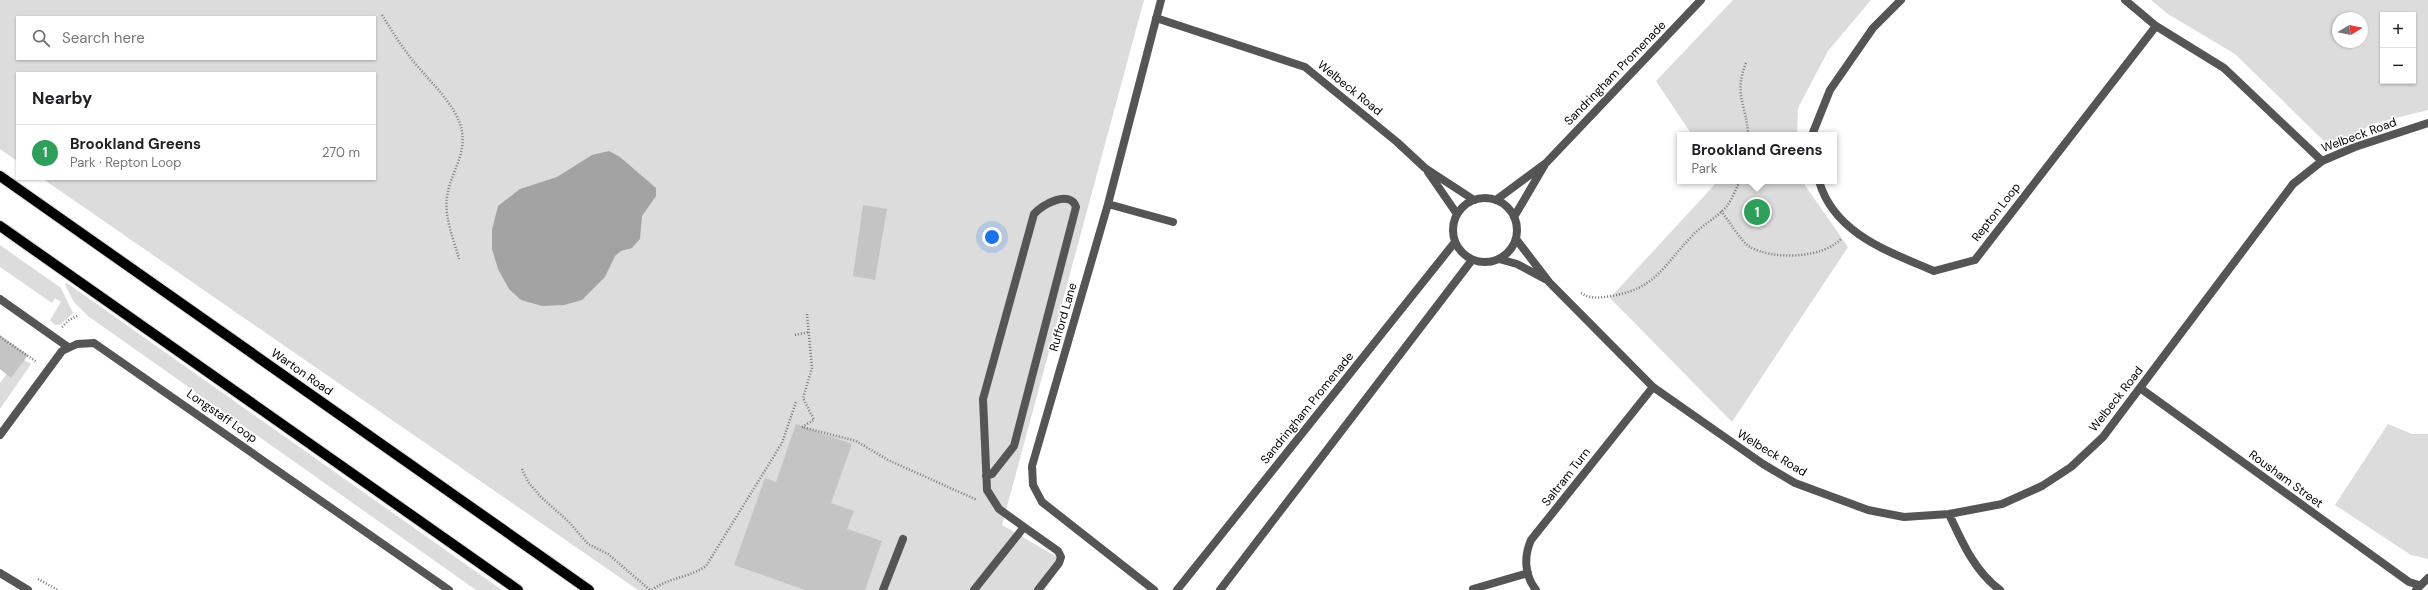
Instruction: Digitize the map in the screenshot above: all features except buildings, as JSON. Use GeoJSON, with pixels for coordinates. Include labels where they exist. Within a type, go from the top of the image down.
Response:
{"type":"FeatureCollection","features":[{"type":"Feature","properties":{"kind":"main road","name":"Warton Road"},"geometry":{"type":"LineString","coordinates":[[0,176],[589,590]]}},
{"type":"Feature","properties":{"kind":"main road"},"geometry":{"type":"LineString","coordinates":[[1,227],[518,590]]}},
{"type":"Feature","properties":{"kind":"street","name":"Rufford Lane"},"geometry":{"type":"LineString","coordinates":[[1154,590],[1042,502],[1033,485],[1032,466],[1108,204],[1161,0]]}},
{"type":"Feature","properties":{"kind":"street","name":"Sandringham Promenade"},"geometry":{"type":"LineString","coordinates":[[1496,200],[1546,163],[1701,0]]}},
{"type":"Feature","properties":{"kind":"street"},"geometry":{"type":"LineString","coordinates":[[1813,132],[1830,90],[1873,28],[1901,0]]}},
{"type":"Feature","properties":{"kind":"street"},"geometry":{"type":"LineString","coordinates":[[2125,0],[2156,26],[2224,68],[2322,161]]}},
{"type":"Feature","properties":{"kind":"street","name":"Welbeck Road"},"geometry":{"type":"LineString","coordinates":[[1156,18],[1305,67],[1397,142],[1425,168],[1474,200]]}},
{"type":"Feature","properties":{"kind":"street","name":"Repton Loop"},"geometry":{"type":"LineString","coordinates":[[1821,184],[1823,194],[1850,228],[1874,245],[1934,271],[1975,260],[2156,26]]}},
{"type":"Feature","properties":{"kind":"street","name":"Welbeck Road"},"geometry":{"type":"LineString","coordinates":[[1516,239],[1549,282],[1653,387],[1763,464],[1795,483],[1868,510],[1904,516],[1949,514],[2002,504],[2042,486],[2071,467],[2103,437],[2293,184],[2322,161],[2355,147],[2428,123]]}},
{"type":"Feature","properties":{"kind":"street","name":"Sandringham Promenade"},"geometry":{"type":"LineString","coordinates":[[1514,217],[1546,163]]}},
{"type":"Feature","properties":{"kind":"street","name":"Welbeck Road"},"geometry":{"type":"LineString","coordinates":[[1425,168],[1457,214]]}},
{"type":"Feature","properties":{"kind":"street"},"geometry":{"type":"LineString","coordinates":[[1485,198],[1496,200],[1510,209],[1514,217],[1517,228],[1516,239],[1513,247],[1500,259],[1481,262],[1472,260],[1465,256],[1455,242],[1454,223],[1457,214],[1467,203],[1474,200],[1485,198]]}},
{"type":"Feature","properties":{"kind":"street"},"geometry":{"type":"LineString","coordinates":[[986,476],[992,474],[1014,446],[1076,207],[1074,202],[1067,199],[1054,200],[1036,210],[1030,223],[983,399],[986,476],[987,490],[999,509],[1058,551],[1060,557],[1059,563],[1038,590]]}},
{"type":"Feature","properties":{"kind":"street"},"geometry":{"type":"LineString","coordinates":[[1108,204],[1173,222]]}},
{"type":"Feature","properties":{"kind":"street","name":"Sandringham Promenade"},"geometry":{"type":"LineString","coordinates":[[1177,590],[1455,242]]}},
{"type":"Feature","properties":{"kind":"street","name":"Welbeck Road"},"geometry":{"type":"LineString","coordinates":[[1500,259],[1517,264],[1549,282]]}},
{"type":"Feature","properties":{"kind":"street"},"geometry":{"type":"LineString","coordinates":[[1220,590],[1472,260]]}},
{"type":"Feature","properties":{"kind":"street"},"geometry":{"type":"LineString","coordinates":[[0,299],[68,347]]}},
{"type":"Feature","properties":{"kind":"street","name":"Longstaff Loop"},"geometry":{"type":"LineString","coordinates":[[0,435],[54,360],[68,347],[86,342],[102,347],[449,590]]}},
{"type":"Feature","properties":{"kind":"street","name":"Saltram Turn"},"geometry":{"type":"LineString","coordinates":[[1536,590],[1528,573],[1525,555],[1531,540],[1653,387]]}},
{"type":"Feature","properties":{"kind":"street","name":"Rousham Street"},"geometry":{"type":"LineString","coordinates":[[2140,388],[2409,582],[2417,587],[2428,578]]}},
{"type":"Feature","properties":{"kind":"street"},"geometry":{"type":"LineString","coordinates":[[1949,514],[1970,558],[1993,585],[2000,590]]}},
{"type":"Feature","properties":{"kind":"street"},"geometry":{"type":"LineString","coordinates":[[974,590],[1024,527]]}},
{"type":"Feature","properties":{"kind":"street"},"geometry":{"type":"LineString","coordinates":[[883,590],[903,539]]}},
{"type":"Feature","properties":{"kind":"street"},"geometry":{"type":"LineString","coordinates":[[0,573],[28,590]]}},
{"type":"Feature","properties":{"kind":"street"},"geometry":{"type":"LineString","coordinates":[[1473,589],[1528,573]]}},
{"type":"Feature","properties":{"kind":"path"},"geometry":{"type":"LineString","coordinates":[[382,15],[407,54],[457,116],[462,132],[462,149],[459,164],[447,196],[447,207],[459,259]]}},
{"type":"Feature","properties":{"kind":"path"},"geometry":{"type":"LineString","coordinates":[[1746,63],[1740,78],[1742,105],[1747,132]]}},
{"type":"Feature","properties":{"kind":"path"},"geometry":{"type":"LineString","coordinates":[[1586,297],[1605,297],[1640,289],[1656,278],[1700,227],[1727,206],[1738,184]]}},
{"type":"Feature","properties":{"kind":"path"},"geometry":{"type":"LineString","coordinates":[[1721,211],[1748,246],[1765,253],[1817,254],[1834,247],[1850,228]]}},
{"type":"Feature","properties":{"kind":"path"},"geometry":{"type":"LineString","coordinates":[[807,314],[812,368],[803,398],[814,420],[802,427],[856,441],[888,460],[977,500],[991,496]]}},
{"type":"Feature","properties":{"kind":"path"},"geometry":{"type":"LineString","coordinates":[[62,327],[69,320],[79,315]]}},
{"type":"Feature","properties":{"kind":"path"},"geometry":{"type":"LineString","coordinates":[[795,334],[809,332]]}},
{"type":"Feature","properties":{"kind":"path"},"geometry":{"type":"LineString","coordinates":[[0,337],[37,362]]}},
{"type":"Feature","properties":{"kind":"path"},"geometry":{"type":"LineString","coordinates":[[522,469],[528,482],[542,498],[569,522],[588,544],[608,554],[651,590],[670,579],[695,575],[706,566],[782,443],[796,402]]}},
{"type":"Feature","properties":{"kind":"shaded area"},"geometry":{"type":"Polygon","coordinates":[[[0,0],[1144,0],[1002,525],[1064,561],[1045,590],[638,590],[44,180],[376,180],[376,72],[16,72],[16,160],[0,149],[0,0]]]}},
{"type":"Feature","properties":{"kind":"shaded area"},"geometry":{"type":"Polygon","coordinates":[[[1733,0],[1871,0],[1828,51],[1798,108],[1797,132],[1690,132],[1656,81],[1733,0]]]}},
{"type":"Feature","properties":{"kind":"shaded area"},"geometry":{"type":"Polygon","coordinates":[[[2151,0],[2428,0],[2428,110],[2376,123],[2329,146],[2235,54],[2168,14],[2151,0]]]}},
{"type":"Feature","properties":{"kind":"shaded area"},"geometry":{"type":"Polygon","coordinates":[[[609,151],[620,157],[656,188],[656,196],[642,216],[640,239],[632,248],[621,251],[615,256],[605,277],[582,300],[564,305],[542,306],[521,300],[509,289],[498,269],[492,249],[492,230],[498,206],[520,189],[557,177],[592,155],[609,151]]]}},
{"type":"Feature","properties":{"kind":"shaded area"},"geometry":{"type":"Polygon","coordinates":[[[1715,184],[1804,184],[1848,247],[1732,422],[1610,298],[1715,184]]]}},
{"type":"Feature","properties":{"kind":"shaded area"},"geometry":{"type":"Polygon","coordinates":[[[0,245],[61,288],[73,313],[60,325],[55,325],[50,320],[61,302],[55,298],[52,303],[0,267],[0,245]]]}},
{"type":"Feature","properties":{"kind":"shaded area"},"geometry":{"type":"Polygon","coordinates":[[[67,283],[502,590],[476,590],[88,316],[74,302],[65,285],[67,283]]]}},
{"type":"Feature","properties":{"kind":"shaded area"},"geometry":{"type":"Polygon","coordinates":[[[19,357],[31,364],[0,409],[0,383],[19,357]]]}},
{"type":"Feature","properties":{"kind":"shaded area"},"geometry":{"type":"Polygon","coordinates":[[[2388,424],[2412,434],[2428,434],[2428,559],[2411,555],[2335,505],[2388,424]]]}},
{"type":"Feature","properties":{"kind":"place","name":"Brookland Greens"},"geometry":{"type":"Point","coordinates":[1757,212]}}]}
